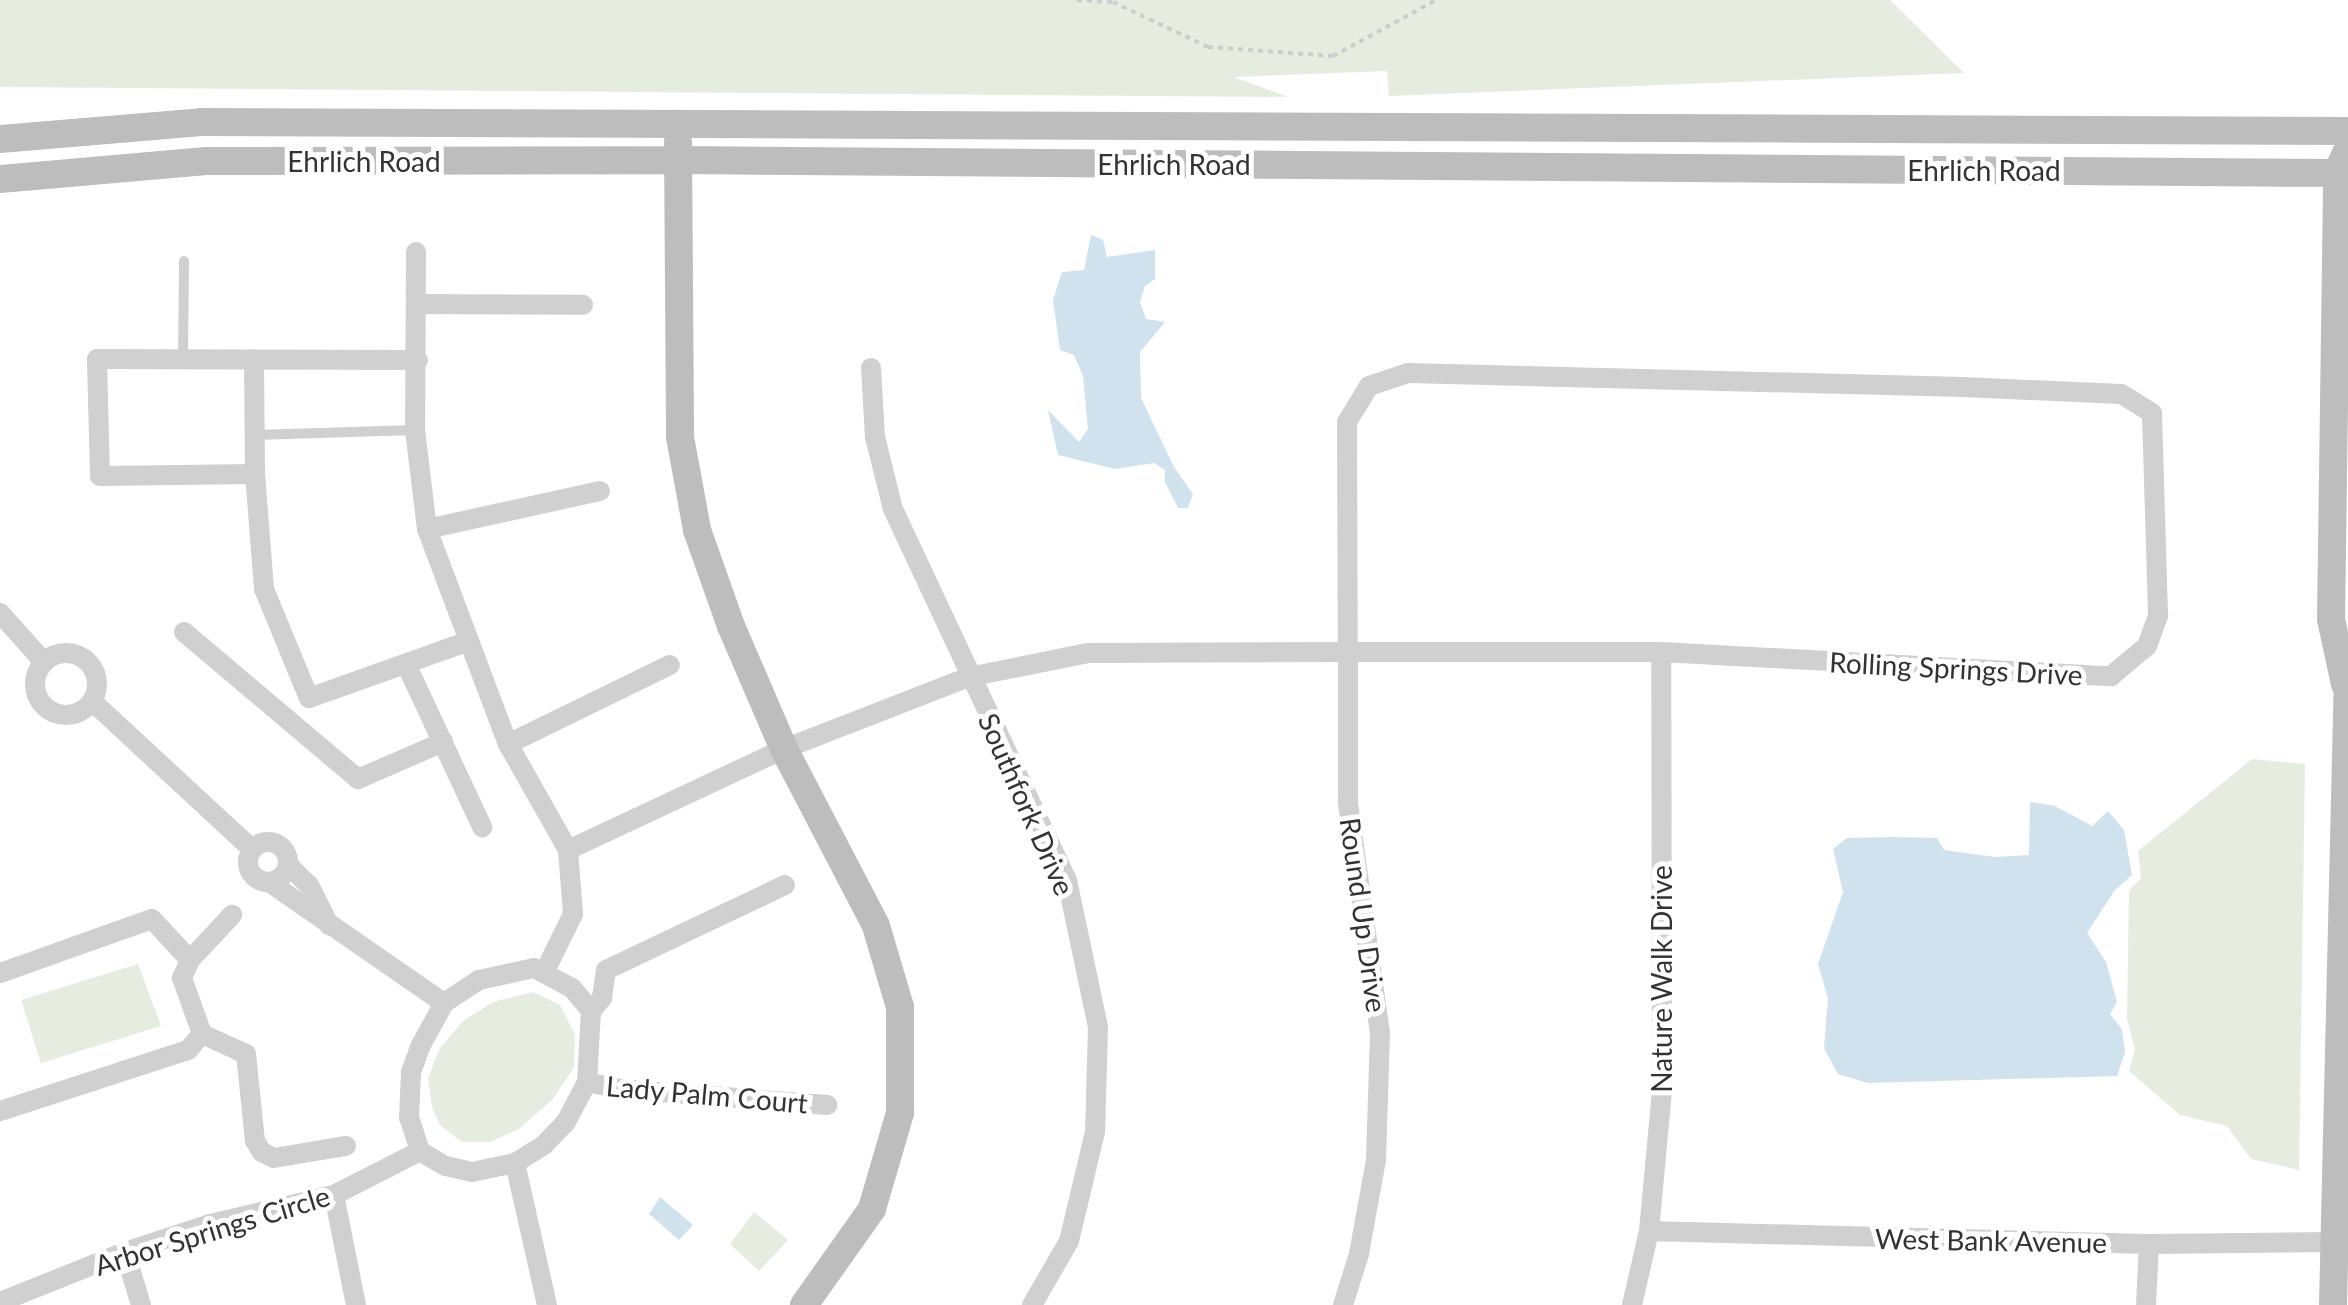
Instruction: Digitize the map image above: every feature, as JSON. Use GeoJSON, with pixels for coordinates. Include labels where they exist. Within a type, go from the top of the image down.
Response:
{"type":"FeatureCollection","features":[{"type":"Feature","properties":{"kind":"main road","name":"Ehrlich Road"},"geometry":{"type":"LineString","coordinates":[[0,139],[201,122],[2348,131]]}},
{"type":"Feature","properties":{"kind":"main road"},"geometry":{"type":"LineString","coordinates":[[678,123],[680,437],[685,477],[713,580],[784,749],[876,926],[900,1007],[900,1113],[872,1209],[804,1305]]}},
{"type":"Feature","properties":{"kind":"main road","name":"Ehrlich Road"},"geometry":{"type":"LineString","coordinates":[[0,179],[206,162],[2344,164]]}},
{"type":"Feature","properties":{"kind":"main road"},"geometry":{"type":"LineString","coordinates":[[2333,1305],[2341,1242],[2346,678],[2332,619],[2344,164]]}},
{"type":"Feature","properties":{"kind":"street"},"geometry":{"type":"LineString","coordinates":[[416,252],[415,430],[428,529],[466,642],[508,744],[568,850],[574,914],[545,971]]}},
{"type":"Feature","properties":{"kind":"street"},"geometry":{"type":"LineString","coordinates":[[416,304],[583,306]]}},
{"type":"Feature","properties":{"kind":"street"},"geometry":{"type":"LineString","coordinates":[[254,358],[254,474],[264,589],[309,698]]}},
{"type":"Feature","properties":{"kind":"street"},"geometry":{"type":"LineString","coordinates":[[254,474],[100,476],[97,359],[418,360]]}},
{"type":"Feature","properties":{"kind":"street","name":"Southfork Drive"},"geometry":{"type":"LineString","coordinates":[[871,368],[875,437],[892,509],[1067,880],[1098,1028],[1095,1132],[1069,1241],[1032,1305]]}},
{"type":"Feature","properties":{"kind":"street","name":"Rolling Springs Drive"},"geometry":{"type":"LineString","coordinates":[[784,749],[969,677],[1088,652],[1661,652],[2110,676],[2147,646],[2158,615],[2152,414],[2121,394],[1408,373],[1370,386],[1347,422],[1348,521]]}},
{"type":"Feature","properties":{"kind":"street"},"geometry":{"type":"LineString","coordinates":[[428,529],[600,491]]}},
{"type":"Feature","properties":{"kind":"street","name":"Round Up Drive"},"geometry":{"type":"LineString","coordinates":[[1343,1305],[1359,1254],[1376,1160],[1380,1033],[1348,803],[1348,521]]}},
{"type":"Feature","properties":{"kind":"street"},"geometry":{"type":"LineString","coordinates":[[0,613],[44,662]]}},
{"type":"Feature","properties":{"kind":"street"},"geometry":{"type":"LineString","coordinates":[[184,632],[358,779],[442,742]]}},
{"type":"Feature","properties":{"kind":"street"},"geometry":{"type":"LineString","coordinates":[[284,716],[309,698],[466,642]]}},
{"type":"Feature","properties":{"kind":"street","name":"Nature Walk Drive"},"geometry":{"type":"LineString","coordinates":[[1632,1305],[1649,1231],[1662,1090],[1661,652]]}},
{"type":"Feature","properties":{"kind":"street"},"geometry":{"type":"LineString","coordinates":[[62,653],[82,656],[96,672],[93,702],[76,714],[56,714],[47,708],[40,700],[35,681],[44,662],[62,653]]}},
{"type":"Feature","properties":{"kind":"street"},"geometry":{"type":"LineString","coordinates":[[508,744],[670,665]]}},
{"type":"Feature","properties":{"kind":"street"},"geometry":{"type":"LineString","coordinates":[[407,666],[482,828]]}},
{"type":"Feature","properties":{"kind":"street"},"geometry":{"type":"LineString","coordinates":[[93,702],[252,849]]}},
{"type":"Feature","properties":{"kind":"street"},"geometry":{"type":"LineString","coordinates":[[568,850],[784,749]]}},
{"type":"Feature","properties":{"kind":"street"},"geometry":{"type":"LineString","coordinates":[[270,882],[282,877],[288,865],[286,852],[276,843],[263,842],[252,849],[248,868],[256,879],[270,882],[444,1004]]}},
{"type":"Feature","properties":{"kind":"street"},"geometry":{"type":"LineString","coordinates":[[288,865],[309,884],[330,926]]}},
{"type":"Feature","properties":{"kind":"street"},"geometry":{"type":"LineString","coordinates":[[592,1011],[572,988],[545,971],[520,969],[479,980],[444,1004],[410,1072],[409,1118],[420,1150],[445,1166],[472,1172],[516,1163],[544,1145],[566,1122],[587,1082],[592,1011],[602,998],[606,970],[784,885]]}},
{"type":"Feature","properties":{"kind":"street"},"geometry":{"type":"LineString","coordinates":[[195,1042],[182,978],[190,960],[232,916]]}},
{"type":"Feature","properties":{"kind":"street"},"geometry":{"type":"LineString","coordinates":[[0,973],[152,919],[190,960]]}},
{"type":"Feature","properties":{"kind":"street"},"geometry":{"type":"LineString","coordinates":[[0,1112],[195,1042],[246,1054],[255,1141],[262,1152],[274,1158],[346,1146]]}},
{"type":"Feature","properties":{"kind":"street","name":"Lady Palm Court"},"geometry":{"type":"LineString","coordinates":[[587,1082],[620,1089],[828,1105]]}},
{"type":"Feature","properties":{"kind":"street","name":"Arbor Springs Circle"},"geometry":{"type":"LineString","coordinates":[[0,1302],[125,1252],[210,1224],[334,1194],[420,1150]]}},
{"type":"Feature","properties":{"kind":"street"},"geometry":{"type":"LineString","coordinates":[[516,1163],[547,1305]]}},
{"type":"Feature","properties":{"kind":"street"},"geometry":{"type":"LineString","coordinates":[[334,1194],[356,1305]]}},
{"type":"Feature","properties":{"kind":"street","name":"West Bank Avenue"},"geometry":{"type":"LineString","coordinates":[[1649,1231],[2149,1244],[2341,1242]]}},
{"type":"Feature","properties":{"kind":"street"},"geometry":{"type":"LineString","coordinates":[[2146,1305],[2149,1244]]}},
{"type":"Feature","properties":{"kind":"street"},"geometry":{"type":"LineString","coordinates":[[125,1252],[141,1305]]}},
{"type":"Feature","properties":{"kind":"lane"},"geometry":{"type":"LineString","coordinates":[[183,359],[184,262]]}},
{"type":"Feature","properties":{"kind":"lane"},"geometry":{"type":"LineString","coordinates":[[254,435],[415,430]]}},
{"type":"Feature","properties":{"kind":"path"},"geometry":{"type":"LineString","coordinates":[[1077,0],[1114,2],[1208,46],[1333,56],[1436,0]]}},
{"type":"Feature","properties":{"kind":"shaded area"},"geometry":{"type":"Polygon","coordinates":[[[0,0],[1890,0],[1964,73],[1389,96],[1387,71],[1234,77],[1288,97],[0,87],[0,0]]]}},
{"type":"Feature","properties":{"kind":"shaded area"},"geometry":{"type":"Polygon","coordinates":[[[2252,759],[2305,764],[2299,1170],[2251,1159],[2227,1126],[2180,1115],[2129,1071],[2135,1050],[2127,1019],[2129,891],[2141,878],[2138,851],[2252,759]]]}},
{"type":"Feature","properties":{"kind":"shaded area"},"geometry":{"type":"Polygon","coordinates":[[[138,964],[161,1026],[41,1063],[21,1000],[138,964]]]}},
{"type":"Feature","properties":{"kind":"shaded area"},"geometry":{"type":"Polygon","coordinates":[[[533,992],[560,1005],[575,1035],[574,1067],[553,1099],[519,1129],[490,1142],[462,1142],[440,1125],[432,1107],[428,1078],[440,1048],[463,1021],[493,1002],[533,992]]]}},
{"type":"Feature","properties":{"kind":"shaded area"},"geometry":{"type":"Polygon","coordinates":[[[754,1212],[788,1240],[759,1271],[730,1244],[754,1212]]]}},
{"type":"Feature","properties":{"kind":"water"},"geometry":{"type":"Polygon","coordinates":[[[1091,235],[1103,240],[1107,257],[1155,250],[1155,279],[1145,286],[1140,302],[1146,319],[1165,322],[1140,352],[1141,398],[1174,467],[1193,494],[1188,508],[1178,508],[1165,482],[1165,470],[1154,463],[1115,469],[1058,455],[1048,410],[1079,442],[1088,429],[1083,376],[1074,355],[1060,350],[1053,300],[1062,272],[1084,270],[1091,235]]]}},
{"type":"Feature","properties":{"kind":"water"},"geometry":{"type":"Polygon","coordinates":[[[2030,802],[2055,806],[2092,826],[2108,811],[2124,830],[2132,875],[2115,890],[2087,933],[2106,962],[2117,1002],[2110,1014],[2122,1029],[2125,1052],[2117,1076],[1868,1083],[1838,1074],[1824,1048],[1828,998],[1818,964],[1843,892],[1833,849],[1847,838],[1937,838],[1944,850],[1995,857],[2029,855],[2030,802]]]}},
{"type":"Feature","properties":{"kind":"water"},"geometry":{"type":"Polygon","coordinates":[[[660,1197],[693,1225],[679,1240],[649,1214],[660,1197]]]}}]}
